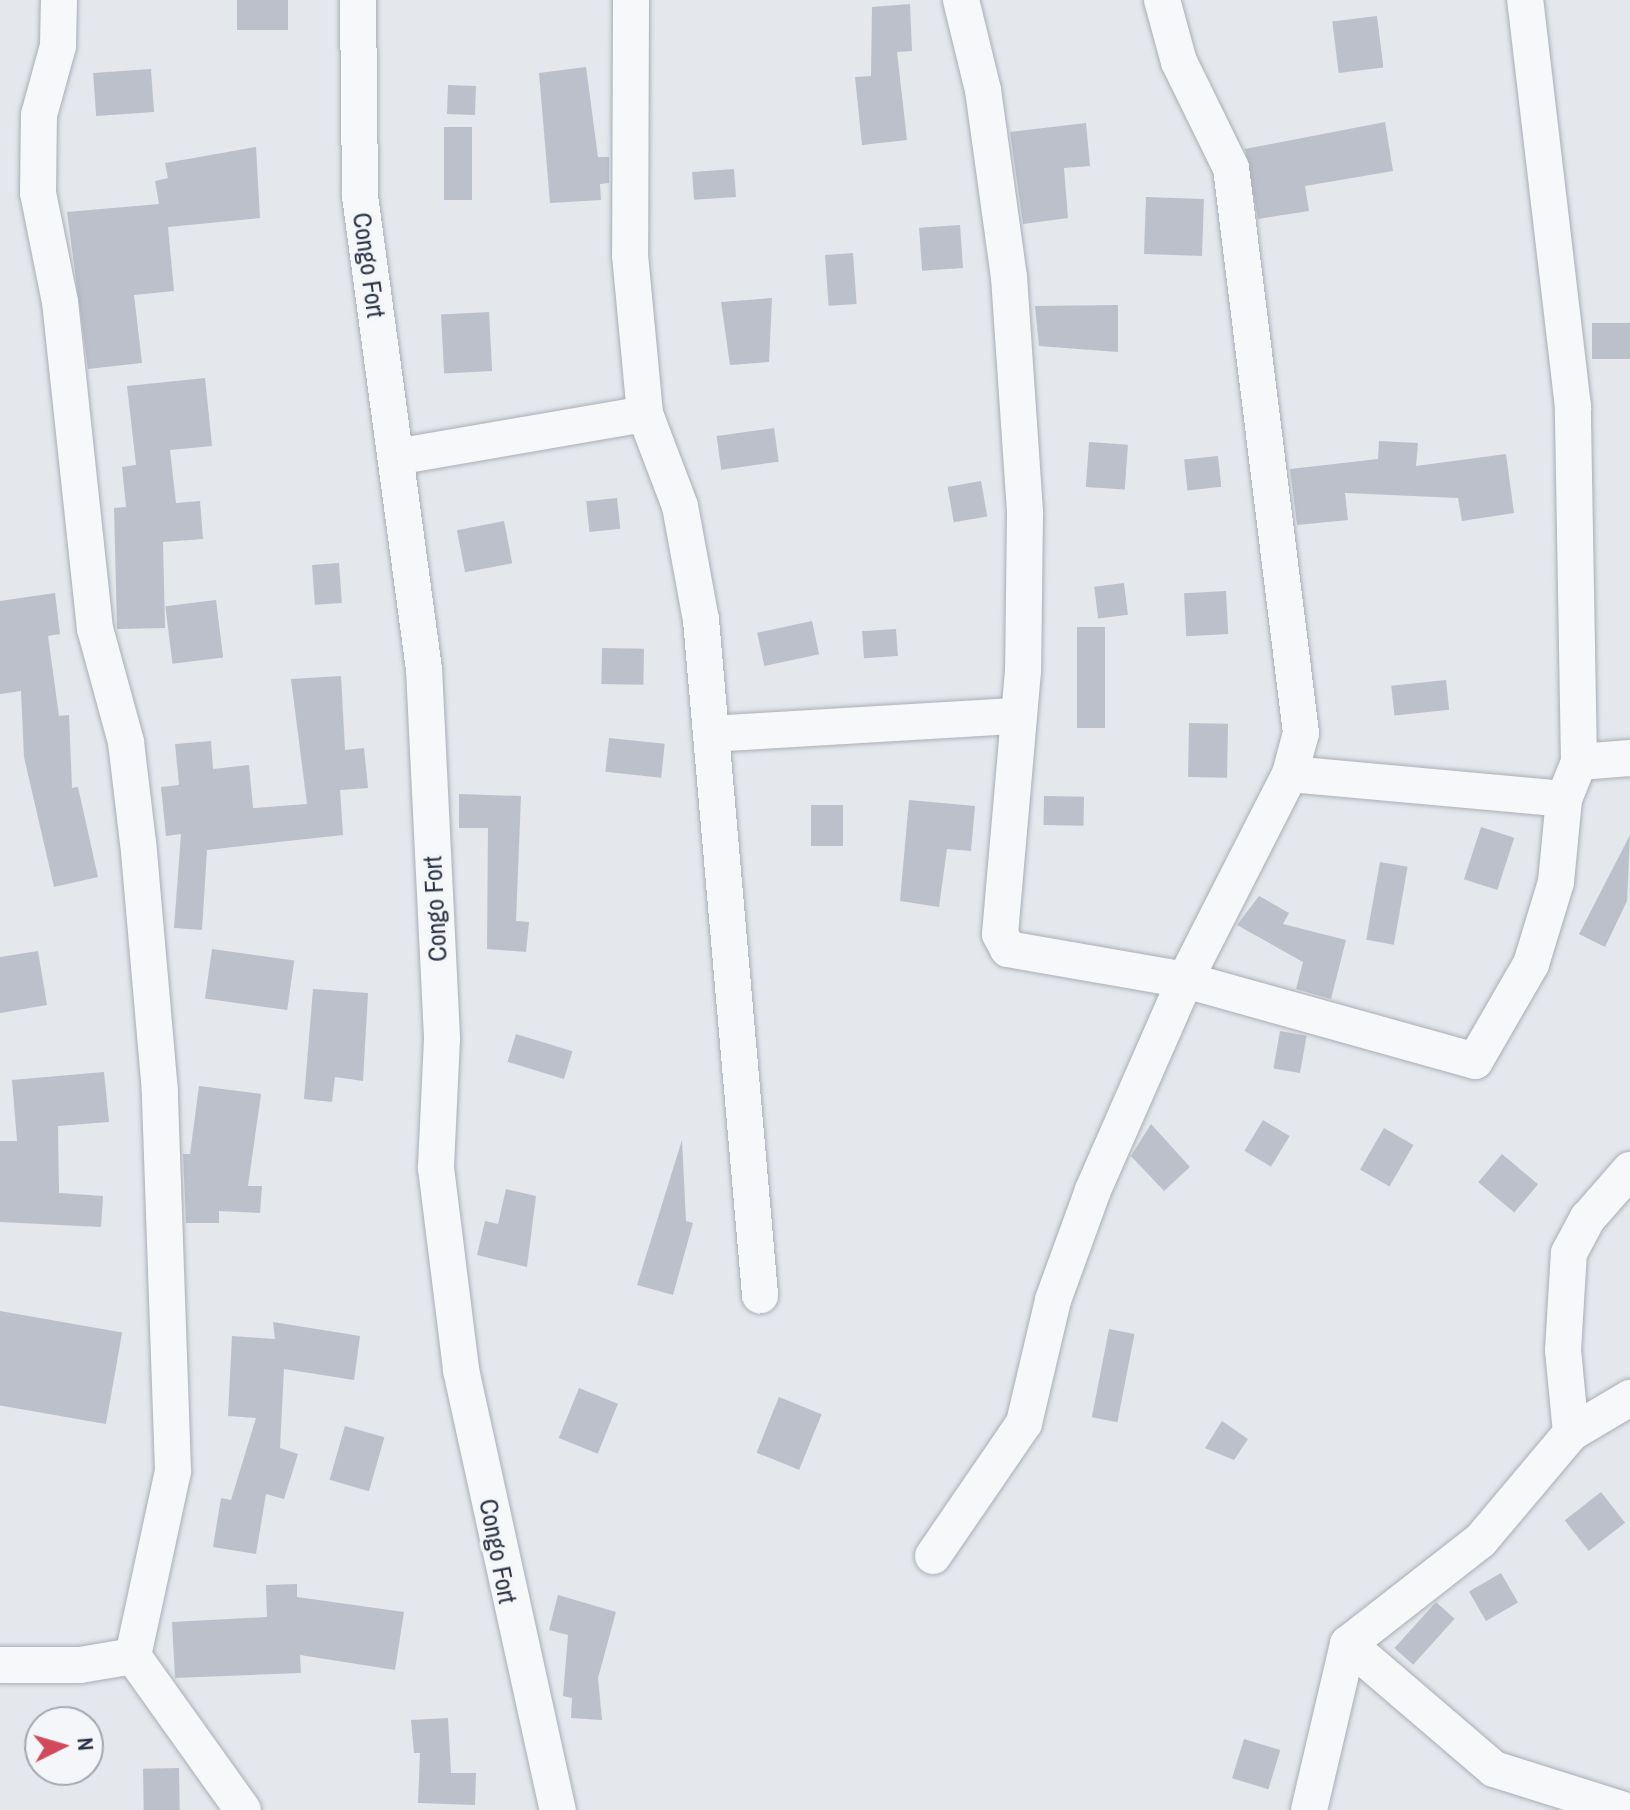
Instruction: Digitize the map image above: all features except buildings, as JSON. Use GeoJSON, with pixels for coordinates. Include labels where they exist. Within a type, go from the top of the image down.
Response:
{"type":"FeatureCollection","features":[{"type":"Feature","properties":{"kind":"street"},"geometry":{"type":"LineString","coordinates":[[59,0],[58,46],[39,115],[38,193],[60,302],[95,629],[126,742],[160,1092],[173,1471],[133,1656],[243,1810]]}},
{"type":"Feature","properties":{"kind":"street","name":"Congo Fort"},"geometry":{"type":"LineString","coordinates":[[358,0],[360,196],[424,669],[442,1039],[436,1168],[461,1370],[558,1810]]}},
{"type":"Feature","properties":{"kind":"street"},"geometry":{"type":"LineString","coordinates":[[631,0],[630,255],[645,414],[680,506],[701,620],[760,1295]]}},
{"type":"Feature","properties":{"kind":"street"},"geometry":{"type":"LineString","coordinates":[[961,0],[983,90],[1012,321],[1025,514],[1026,625],[1000,934],[1008,949],[1185,980],[1475,1061],[1531,964],[1556,882],[1564,799],[1579,762],[1573,407],[1525,0]]}},
{"type":"Feature","properties":{"kind":"street"},"geometry":{"type":"LineString","coordinates":[[933,1556],[1024,1423],[1053,1300],[1093,1190],[1185,980],[1290,774],[1302,723],[1231,168],[1179,62],[1162,0]]}},
{"type":"Feature","properties":{"kind":"street"},"geometry":{"type":"LineString","coordinates":[[396,457],[645,414]]}},
{"type":"Feature","properties":{"kind":"street"},"geometry":{"type":"LineString","coordinates":[[711,734],[1016,716]]}},
{"type":"Feature","properties":{"kind":"street"},"geometry":{"type":"LineString","coordinates":[[1579,762],[1630,758]]}},
{"type":"Feature","properties":{"kind":"street"},"geometry":{"type":"LineString","coordinates":[[1290,774],[1564,799]]}},
{"type":"Feature","properties":{"kind":"street"},"geometry":{"type":"LineString","coordinates":[[1571,1433],[1563,1350],[1569,1253],[1588,1218],[1630,1170]]}},
{"type":"Feature","properties":{"kind":"street"},"geometry":{"type":"LineString","coordinates":[[1309,1810],[1348,1644],[1481,1540],[1571,1433],[1630,1398]]}},
{"type":"Feature","properties":{"kind":"street"},"geometry":{"type":"LineString","coordinates":[[1348,1644],[1494,1769],[1624,1810]]}},
{"type":"Feature","properties":{"kind":"street"},"geometry":{"type":"LineString","coordinates":[[0,1665],[80,1665],[133,1656]]}}]}
